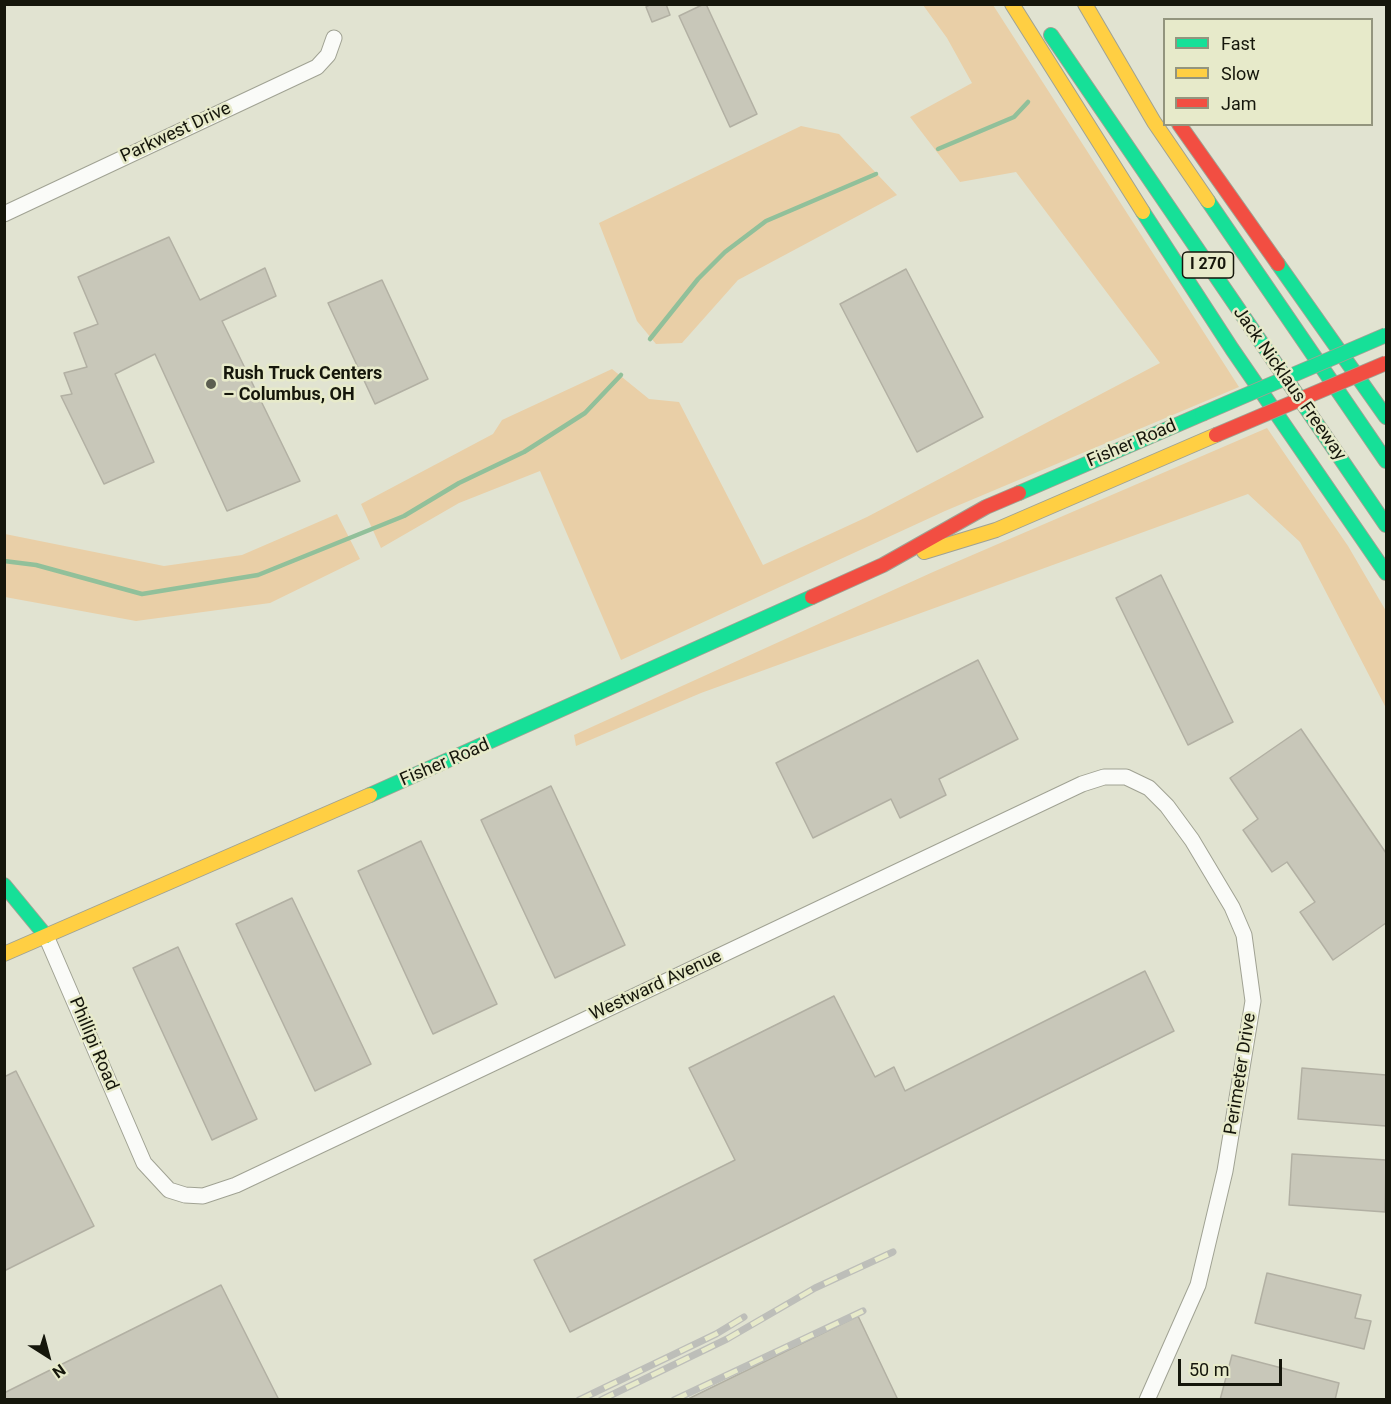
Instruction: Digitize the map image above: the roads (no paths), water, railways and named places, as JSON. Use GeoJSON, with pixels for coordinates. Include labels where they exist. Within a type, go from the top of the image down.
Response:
{"type":"FeatureCollection","features":[{"type":"Feature","properties":{"kind":"main road"},"geometry":{"type":"LineString","coordinates":[[1012,4],[1219,330],[1386,573]]}},
{"type":"Feature","properties":{"kind":"main road"},"geometry":{"type":"LineString","coordinates":[[1085,4],[1150,86]]}},
{"type":"Feature","properties":{"kind":"main road","name":"Jack Nicklaus Freeway"},"geometry":{"type":"LineString","coordinates":[[1085,4],[1154,122],[1386,461]]}},
{"type":"Feature","properties":{"kind":"main road","name":"Jack Nicklaus Freeway"},"geometry":{"type":"LineString","coordinates":[[1041,21],[1386,525]]}},
{"type":"Feature","properties":{"kind":"main road"},"geometry":{"type":"LineString","coordinates":[[1180,126],[1386,417]]}},
{"type":"Feature","properties":{"kind":"main road","name":"Fisher Road"},"geometry":{"type":"LineString","coordinates":[[4,954],[500,740],[883,565],[986,507],[1386,335]]}},
{"type":"Feature","properties":{"kind":"main road","name":"Fisher Road"},"geometry":{"type":"LineString","coordinates":[[883,565],[996,530],[1386,363]]}},
{"type":"Feature","properties":{"kind":"main road"},"geometry":{"type":"LineString","coordinates":[[1360,535],[1386,585]]}},
{"type":"Feature","properties":{"kind":"main road","name":"Phillipi Road"},"geometry":{"type":"LineString","coordinates":[[4,885],[46,936]]}},
{"type":"Feature","properties":{"kind":"street","name":"Parkwest Drive"},"geometry":{"type":"LineString","coordinates":[[4,213],[317,67],[328,55],[334,38]]}},
{"type":"Feature","properties":{"kind":"street","name":"Westward Avenue"},"geometry":{"type":"LineString","coordinates":[[185,1195],[203,1196],[247,1180],[1082,784],[1104,777],[1126,777]]}},
{"type":"Feature","properties":{"kind":"street","name":"Perimeter Drive"},"geometry":{"type":"LineString","coordinates":[[1126,777],[1149,788],[1167,806],[1192,840],[1232,907],[1244,934],[1253,1001],[1225,1171],[1198,1285],[1147,1400]]}},
{"type":"Feature","properties":{"kind":"street","name":"Phillipi Road"},"geometry":{"type":"LineString","coordinates":[[46,936],[144,1163],[169,1190],[185,1195]]}},
{"type":"Feature","properties":{"kind":"waterway"},"geometry":{"type":"LineString","coordinates":[[938,149],[1014,117],[1028,102]]}},
{"type":"Feature","properties":{"kind":"waterway"},"geometry":{"type":"LineString","coordinates":[[650,339],[698,279],[725,252],[766,221],[876,174]]}},
{"type":"Feature","properties":{"kind":"waterway"},"geometry":{"type":"LineString","coordinates":[[4,561],[36,565],[142,594],[258,575],[404,516],[459,483],[524,452],[585,413],[621,375]]}},
{"type":"Feature","properties":{"kind":"railway"},"geometry":{"type":"LineString","coordinates":[[601,1400],[727,1339],[815,1288],[893,1252]]}},
{"type":"Feature","properties":{"kind":"railway"},"geometry":{"type":"LineString","coordinates":[[674,1400],[863,1311]]}},
{"type":"Feature","properties":{"kind":"railway"},"geometry":{"type":"LineString","coordinates":[[579,1400],[716,1334],[744,1317]]}},
{"type":"Feature","properties":{"kind":"place","name":"Rush Truck Centers – Columbus, OH"},"geometry":{"type":"Point","coordinates":[211,384]}}]}
